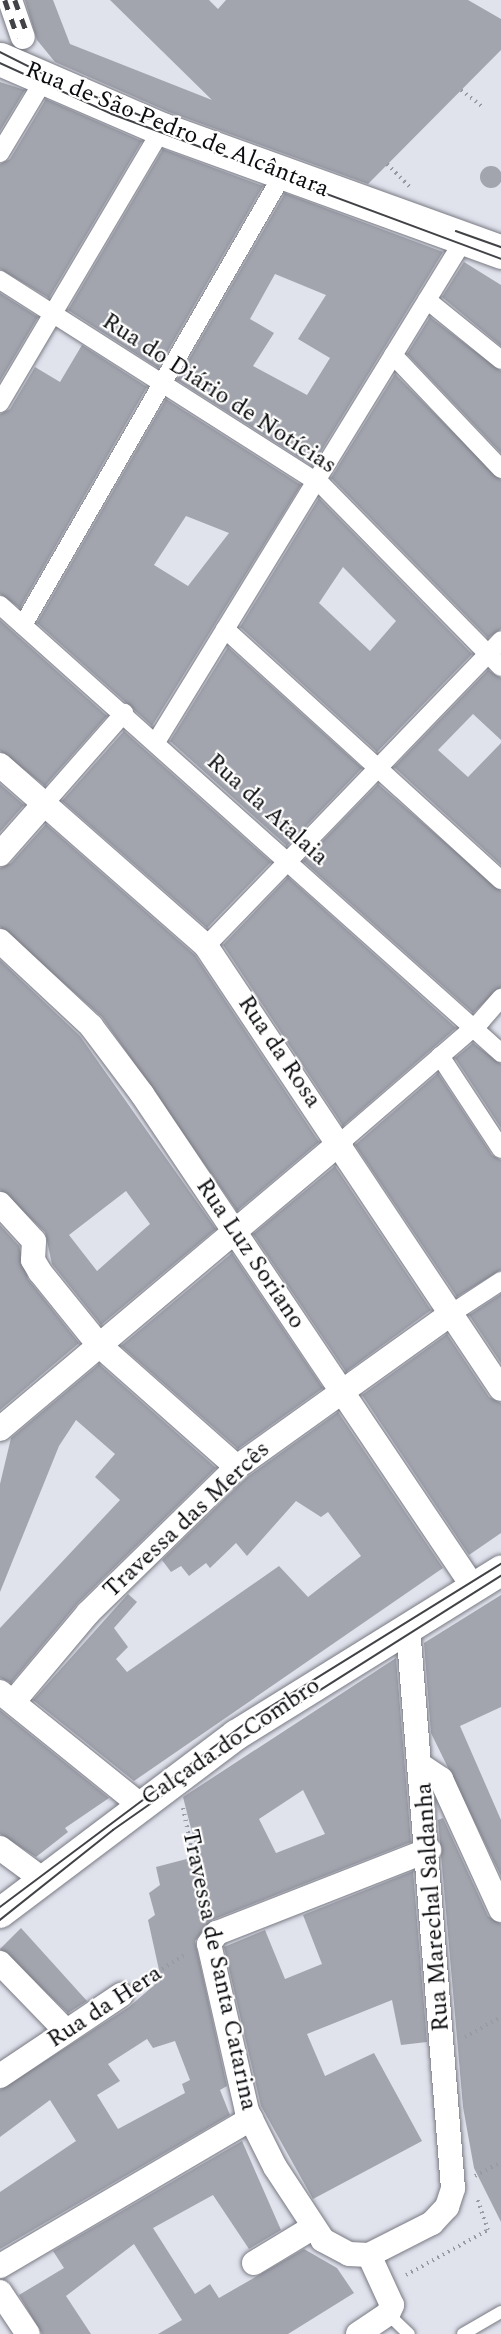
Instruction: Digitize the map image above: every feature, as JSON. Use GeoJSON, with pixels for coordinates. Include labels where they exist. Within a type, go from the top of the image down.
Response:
{"type":"FeatureCollection","features":[{"type":"Feature","properties":{"kind":"main road","name":"Rua de São Pedro de Alcântara"},"geometry":{"type":"LineString","coordinates":[[12,48],[44,80],[162,129],[501,252]]}},
{"type":"Feature","properties":{"kind":"street"},"geometry":{"type":"LineString","coordinates":[[10,0],[12,48]]}},
{"type":"Feature","properties":{"kind":"street"},"geometry":{"type":"LineString","coordinates":[[0,153],[44,80]]}},
{"type":"Feature","properties":{"kind":"street"},"geometry":{"type":"LineString","coordinates":[[0,403],[162,129]]}},
{"type":"Feature","properties":{"kind":"street"},"geometry":{"type":"LineString","coordinates":[[23,625],[283,174]]}},
{"type":"Feature","properties":{"kind":"street"},"geometry":{"type":"LineString","coordinates":[[156,742],[465,238]]}},
{"type":"Feature","properties":{"kind":"street","name":"Rua do Diário de Notícias"},"geometry":{"type":"LineString","coordinates":[[0,280],[161,386],[315,481],[501,667]]}},
{"type":"Feature","properties":{"kind":"street"},"geometry":{"type":"LineString","coordinates":[[427,300],[501,360]]}},
{"type":"Feature","properties":{"kind":"street"},"geometry":{"type":"LineString","coordinates":[[393,355],[501,469]]}},
{"type":"Feature","properties":{"kind":"street","name":"Rua da Atalaia"},"geometry":{"type":"LineString","coordinates":[[0,605],[156,742],[501,1053]]}},
{"type":"Feature","properties":{"kind":"street"},"geometry":{"type":"LineString","coordinates":[[225,629],[501,880]]}},
{"type":"Feature","properties":{"kind":"street"},"geometry":{"type":"LineString","coordinates":[[206,946],[501,640]]}},
{"type":"Feature","properties":{"kind":"street"},"geometry":{"type":"LineString","coordinates":[[0,854],[124,714]]}},
{"type":"Feature","properties":{"kind":"street","name":"Rua da Rosa"},"geometry":{"type":"LineString","coordinates":[[0,765],[206,946],[341,1142],[501,1389]]}},
{"type":"Feature","properties":{"kind":"street","name":"Rua Luz Soriano"},"geometry":{"type":"LineString","coordinates":[[0,941],[91,1026],[236,1233],[474,1588]]}},
{"type":"Feature","properties":{"kind":"street"},"geometry":{"type":"LineString","coordinates":[[0,1429],[236,1233],[473,1028],[501,998]]}},
{"type":"Feature","properties":{"kind":"street"},"geometry":{"type":"LineString","coordinates":[[440,1056],[501,1149]]}},
{"type":"Feature","properties":{"kind":"street"},"geometry":{"type":"LineString","coordinates":[[0,1204],[34,1241],[33,1260],[40,1272],[99,1345],[237,1467]]}},
{"type":"Feature","properties":{"kind":"street","name":"Travessa das Mercês"},"geometry":{"type":"LineString","coordinates":[[7,1696],[237,1467],[341,1390],[501,1281]]}},
{"type":"Feature","properties":{"kind":"street","name":"Calçada do Combro"},"geometry":{"type":"LineString","coordinates":[[0,1913],[176,1776],[408,1627],[501,1571]]}},
{"type":"Feature","properties":{"kind":"street","name":"Rua Marechal Saldanha"},"geometry":{"type":"LineString","coordinates":[[408,1627],[423,1767],[443,2049],[462,2183]]}},
{"type":"Feature","properties":{"kind":"street"},"geometry":{"type":"LineString","coordinates":[[7,1696],[139,1804]]}},
{"type":"Feature","properties":{"kind":"street"},"geometry":{"type":"LineString","coordinates":[[423,1767],[441,1779],[492,1865],[501,1910]]}},
{"type":"Feature","properties":{"kind":"street"},"geometry":{"type":"LineString","coordinates":[[0,1848],[42,1879]]}},
{"type":"Feature","properties":{"kind":"street"},"geometry":{"type":"LineString","coordinates":[[210,1939],[429,1850]]}},
{"type":"Feature","properties":{"kind":"street","name":"Travessa de Santa Catarina"},"geometry":{"type":"LineString","coordinates":[[210,1939],[251,2119],[312,2228],[335,2248],[369,2255]]}},
{"type":"Feature","properties":{"kind":"street"},"geometry":{"type":"LineString","coordinates":[[0,1963],[66,2031]]}},
{"type":"Feature","properties":{"kind":"street","name":"Rua da Hera"},"geometry":{"type":"LineString","coordinates":[[0,2076],[121,1995]]}},
{"type":"Feature","properties":{"kind":"street"},"geometry":{"type":"LineString","coordinates":[[0,2266],[251,2119]]}},
{"type":"Feature","properties":{"kind":"street"},"geometry":{"type":"LineString","coordinates":[[358,2334],[388,2314],[392,2305],[369,2255],[432,2223],[447,2207],[462,2183]]}},
{"type":"Feature","properties":{"kind":"street"},"geometry":{"type":"LineString","coordinates":[[254,2263],[312,2228]]}},
{"type":"Feature","properties":{"kind":"street"},"geometry":{"type":"LineString","coordinates":[[0,2292],[28,2334]]}},
{"type":"Feature","properties":{"kind":"lane"},"geometry":{"type":"LineString","coordinates":[[463,2334],[501,2312]]}},
{"type":"Feature","properties":{"kind":"lane"},"geometry":{"type":"LineString","coordinates":[[388,2314],[409,2334]]}},
{"type":"Feature","properties":{"kind":"path"},"geometry":{"type":"LineString","coordinates":[[461,90],[483,107]]}},
{"type":"Feature","properties":{"kind":"path"},"geometry":{"type":"LineString","coordinates":[[387,164],[409,185]]}},
{"type":"Feature","properties":{"kind":"path","name":"Travessa de Santa Catarina"},"geometry":{"type":"LineString","coordinates":[[176,1776],[210,1939]]}},
{"type":"Feature","properties":{"kind":"path","name":"Rua da Hera"},"geometry":{"type":"LineString","coordinates":[[121,1995],[210,1939]]}},
{"type":"Feature","properties":{"kind":"path"},"geometry":{"type":"LineString","coordinates":[[443,2049],[501,2017]]}},
{"type":"Feature","properties":{"kind":"path"},"geometry":{"type":"LineString","coordinates":[[402,2278],[488,2230],[462,2183]]}},
{"type":"Feature","properties":{"kind":"building"},"geometry":{"type":"Polygon","coordinates":[[[25,0],[53,0],[70,44],[212,100],[110,0],[209,0],[218,9],[226,0],[468,0],[501,19],[501,50],[368,184],[169,112],[55,62],[37,40],[25,0]]]}},
{"type":"Feature","properties":{"kind":"building"},"geometry":{"type":"Polygon","coordinates":[[[0,82],[25,90],[0,131],[0,82]]]}},
{"type":"Feature","properties":{"kind":"building"},"geometry":{"type":"Polygon","coordinates":[[[46,99],[142,141],[49,298],[0,269],[0,164],[10,159],[46,99]]]}},
{"type":"Feature","properties":{"kind":"building"},"geometry":{"type":"Polygon","coordinates":[[[163,149],[263,186],[158,368],[68,310],[163,149]]]}},
{"type":"Feature","properties":{"kind":"building"},"geometry":{"type":"Polygon","coordinates":[[[491,166],[499,169],[502,177],[499,185],[491,188],[483,185],[480,177],[483,169],[491,166]]]}},
{"type":"Feature","properties":{"kind":"building"},"geometry":{"type":"Polygon","coordinates":[[[285,193],[443,252],[312,466],[177,380],[285,193]],[[275,274],[250,319],[274,333],[253,366],[307,395],[330,358],[298,339],[326,295],[275,274]]]}},
{"type":"Feature","properties":{"kind":"building"},"geometry":{"type":"Polygon","coordinates":[[[464,262],[501,285],[501,346],[442,297],[464,262]]]}},
{"type":"Feature","properties":{"kind":"building"},"geometry":{"type":"Polygon","coordinates":[[[0,293],[38,317],[0,381],[0,293]]]}},
{"type":"Feature","properties":{"kind":"building"},"geometry":{"type":"Polygon","coordinates":[[[430,317],[501,371],[501,453],[407,354],[430,317]]]}},
{"type":"Feature","properties":{"kind":"building"},"geometry":{"type":"Polygon","coordinates":[[[82,345],[147,387],[20,608],[0,594],[0,414],[10,409],[35,367],[60,382],[82,345]]]}},
{"type":"Feature","properties":{"kind":"building"},"geometry":{"type":"Polygon","coordinates":[[[395,374],[501,480],[501,629],[488,638],[331,478],[395,374]]]}},
{"type":"Feature","properties":{"kind":"building"},"geometry":{"type":"Polygon","coordinates":[[[166,399],[301,485],[152,726],[37,623],[166,399]],[[186,516],[154,565],[188,586],[229,533],[186,516]]]}},
{"type":"Feature","properties":{"kind":"building"},"geometry":{"type":"Polygon","coordinates":[[[319,498],[472,654],[377,752],[240,627],[319,498]],[[343,567],[319,603],[370,651],[396,621],[343,567]]]}},
{"type":"Feature","properties":{"kind":"building"},"geometry":{"type":"Polygon","coordinates":[[[0,620],[107,716],[45,786],[0,751],[0,620]]]}},
{"type":"Feature","properties":{"kind":"building"},"geometry":{"type":"Polygon","coordinates":[[[228,647],[362,768],[287,846],[170,741],[228,647]]]}},
{"type":"Feature","properties":{"kind":"building"},"geometry":{"type":"Polygon","coordinates":[[[488,670],[501,678],[501,740],[473,714],[438,750],[468,777],[501,743],[501,865],[394,767],[488,670]]]}},
{"type":"Feature","properties":{"kind":"building"},"geometry":{"type":"Polygon","coordinates":[[[124,731],[271,862],[207,928],[62,801],[124,731]]]}},
{"type":"Feature","properties":{"kind":"building"},"geometry":{"type":"Polygon","coordinates":[[[0,784],[24,805],[0,832],[0,784]]]}},
{"type":"Feature","properties":{"kind":"building"},"geometry":{"type":"Polygon","coordinates":[[[378,784],[501,891],[501,987],[473,1013],[303,861],[378,784]]]}},
{"type":"Feature","properties":{"kind":"building"},"geometry":{"type":"Polygon","coordinates":[[[46,824],[195,955],[319,1142],[237,1211],[102,1017],[0,927],[0,868],[11,863],[46,824]]]}},
{"type":"Feature","properties":{"kind":"building"},"geometry":{"type":"Polygon","coordinates":[[[288,877],[456,1028],[343,1126],[223,945],[288,877]]]}},
{"type":"Feature","properties":{"kind":"building"},"geometry":{"type":"Polygon","coordinates":[[[0,960],[80,1036],[216,1229],[101,1325],[52,1264],[45,1232],[0,1190],[0,960]],[[126,1191],[69,1235],[97,1271],[150,1224],[126,1191]]]}},
{"type":"Feature","properties":{"kind":"building"},"geometry":{"type":"Polygon","coordinates":[[[473,1043],[501,1064],[501,1128],[455,1058],[473,1043]]]}},
{"type":"Feature","properties":{"kind":"building"},"geometry":{"type":"Polygon","coordinates":[[[438,1073],[492,1155],[501,1160],[501,1270],[457,1297],[355,1145],[438,1073]]]}},
{"type":"Feature","properties":{"kind":"building"},"geometry":{"type":"Polygon","coordinates":[[[335,1166],[431,1310],[346,1372],[253,1234],[335,1166]]]}},
{"type":"Feature","properties":{"kind":"building"},"geometry":{"type":"Polygon","coordinates":[[[0,1225],[19,1246],[28,1279],[79,1343],[0,1410],[0,1225]]]}},
{"type":"Feature","properties":{"kind":"building"},"geometry":{"type":"Polygon","coordinates":[[[232,1253],[323,1388],[238,1449],[121,1346],[232,1253]]]}},
{"type":"Feature","properties":{"kind":"building"},"geometry":{"type":"Polygon","coordinates":[[[501,1294],[501,1363],[469,1315],[501,1294]]]}},
{"type":"Feature","properties":{"kind":"building"},"geometry":{"type":"Polygon","coordinates":[[[447,1334],[489,1397],[501,1403],[501,1533],[469,1555],[362,1395],[447,1334]]]}},
{"type":"Feature","properties":{"kind":"building"},"geometry":{"type":"Polygon","coordinates":[[[99,1364],[216,1468],[78,1603],[11,1683],[0,1678],[0,1628],[120,1500],[95,1477],[115,1454],[76,1420],[59,1446],[0,1592],[0,1484],[11,1438],[99,1364]]]}},
{"type":"Feature","properties":{"kind":"building"},"geometry":{"type":"Polygon","coordinates":[[[338,1412],[443,1568],[134,1781],[33,1700],[128,1594],[137,1602],[114,1628],[128,1647],[116,1659],[127,1672],[279,1566],[308,1597],[361,1556],[328,1512],[321,1517],[296,1501],[247,1556],[236,1543],[210,1568],[206,1563],[189,1576],[181,1566],[171,1572],[162,1560],[246,1478],[338,1412]]]}},
{"type":"Feature","properties":{"kind":"building"},"geometry":{"type":"Polygon","coordinates":[[[501,1595],[501,1707],[460,1726],[501,1820],[501,1876],[431,1733],[424,1643],[501,1595]]]}},
{"type":"Feature","properties":{"kind":"building"},"geometry":{"type":"Polygon","coordinates":[[[396,1658],[411,1842],[212,1920],[195,1941],[227,2086],[220,2090],[230,2115],[0,2249],[0,2192],[76,2141],[50,2100],[0,2137],[0,2090],[129,2007],[161,1979],[148,1920],[155,1915],[149,1893],[160,1885],[156,1867],[198,1856],[183,1797],[396,1658]],[[303,1790],[259,1819],[276,1853],[325,1834],[303,1790]],[[147,2039],[108,2064],[120,2081],[97,2095],[118,2129],[185,2093],[182,2084],[190,2080],[175,2041],[153,2048],[147,2039]]]}},
{"type":"Feature","properties":{"kind":"building"},"geometry":{"type":"Polygon","coordinates":[[[0,1710],[109,1798],[65,1828],[68,1832],[36,1857],[0,1834],[0,1710]]]}},
{"type":"Feature","properties":{"kind":"building"},"geometry":{"type":"Polygon","coordinates":[[[443,1818],[488,1916],[501,1924],[501,2222],[474,2168],[463,2107],[438,1820],[443,1818]]]}},
{"type":"Feature","properties":{"kind":"building"},"geometry":{"type":"Polygon","coordinates":[[[413,1871],[427,2042],[401,2045],[392,2000],[307,2034],[325,2076],[374,2053],[422,2141],[313,2199],[261,2106],[224,1947],[265,1930],[285,1979],[322,1964],[303,1915],[413,1871]]]}},
{"type":"Feature","properties":{"kind":"building"},"geometry":{"type":"Polygon","coordinates":[[[21,1928],[87,2001],[68,2013],[0,1949],[21,1928]]]}},
{"type":"Feature","properties":{"kind":"building"},"geometry":{"type":"Polygon","coordinates":[[[242,2141],[281,2230],[249,2249],[213,2195],[153,2228],[195,2294],[210,2284],[219,2298],[304,2249],[337,2268],[354,2293],[288,2334],[158,2334],[182,2320],[134,2244],[66,2296],[91,2334],[42,2334],[19,2295],[64,2268],[53,2251],[242,2141]]]}},
{"type":"Feature","properties":{"kind":"tram line"},"geometry":{"type":"LineString","coordinates":[[0,52],[44,74]]}},
{"type":"Feature","properties":{"kind":"tram line"},"geometry":{"type":"LineString","coordinates":[[0,63],[112,114],[501,259]]}},
{"type":"Feature","properties":{"kind":"tram line"},"geometry":{"type":"LineString","coordinates":[[77,89],[149,119]]}},
{"type":"Feature","properties":{"kind":"tram line"},"geometry":{"type":"LineString","coordinates":[[456,231],[501,247]]}},
{"type":"Feature","properties":{"kind":"tram line"},"geometry":{"type":"LineString","coordinates":[[0,1907],[254,1717],[501,1564]]}},
{"type":"Feature","properties":{"kind":"tram line"},"geometry":{"type":"LineString","coordinates":[[0,1920],[113,1830],[243,1739],[501,1576]]}},
{"type":"Feature","properties":{"kind":"railway"},"geometry":{"type":"LineString","coordinates":[[5,0],[18,38]]}},
{"type":"Feature","properties":{"kind":"railway"},"geometry":{"type":"LineString","coordinates":[[15,0],[28,36]]}}]}
